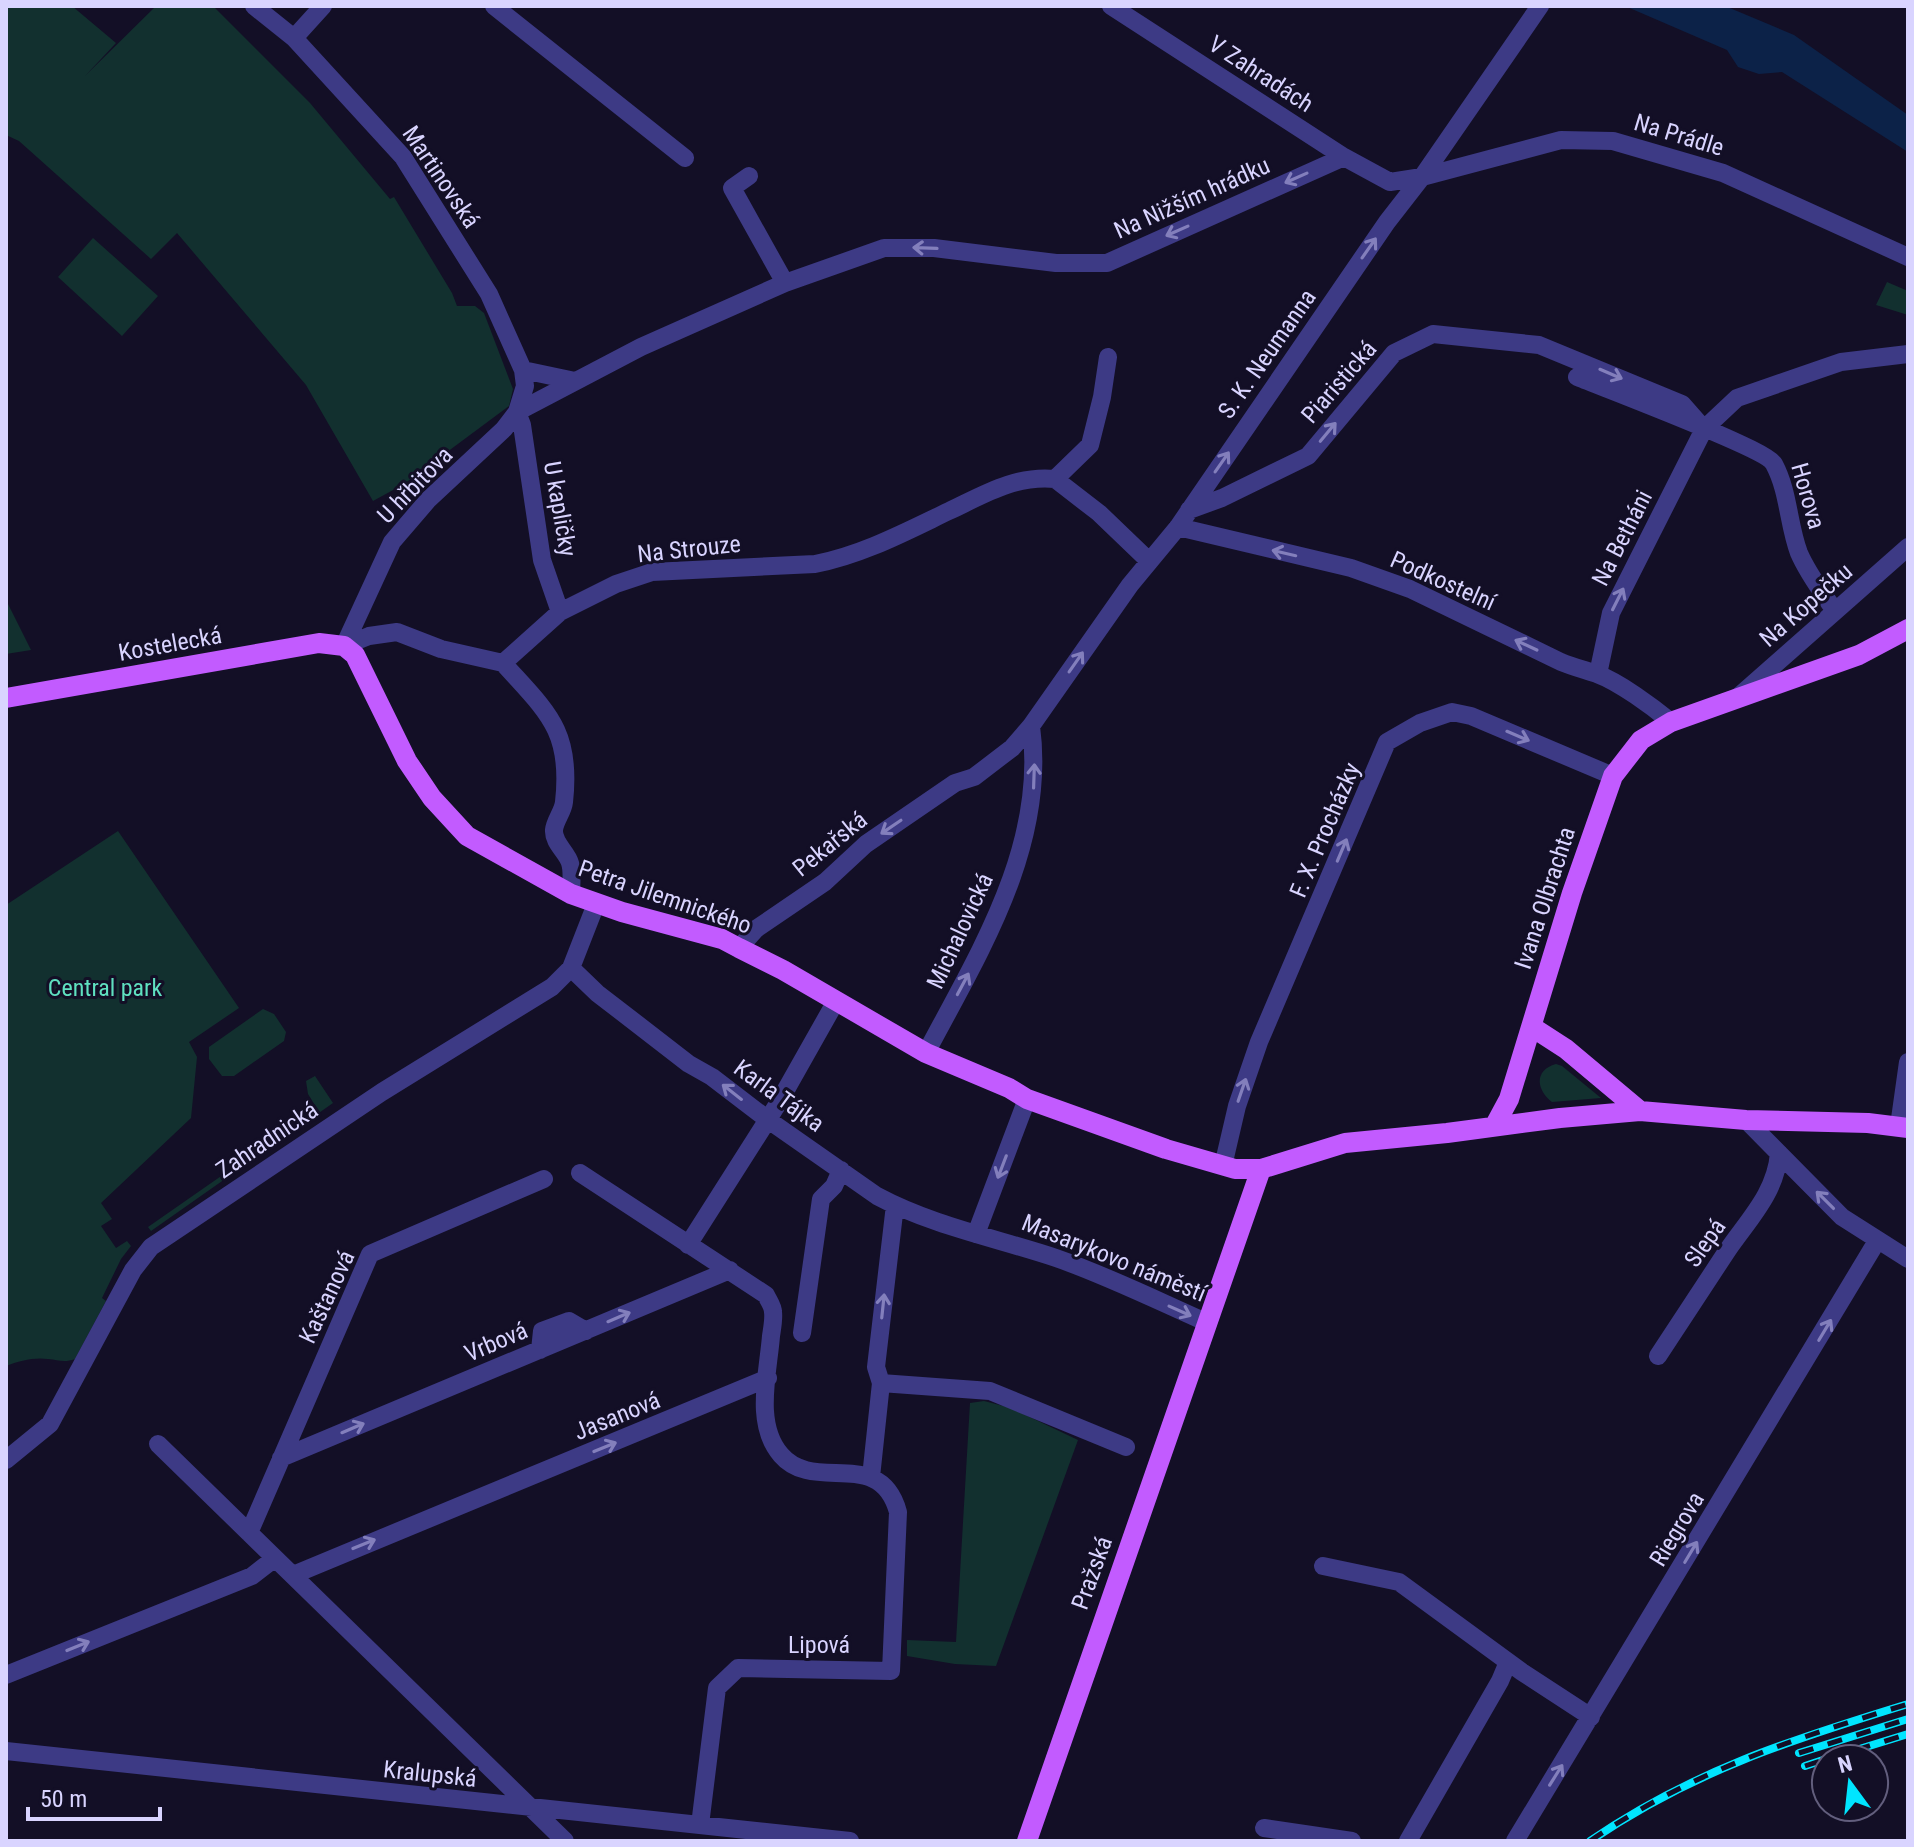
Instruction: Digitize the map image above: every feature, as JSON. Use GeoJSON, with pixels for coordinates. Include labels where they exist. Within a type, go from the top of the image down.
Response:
{"type":"FeatureCollection","features":[{"type":"Feature","properties":{"kind":"main road","name":"Ivana Olbrachta"},"geometry":{"type":"LineString","coordinates":[[1495,1125],[1509,1099],[1572,893],[1613,776],[1641,740],[1671,722],[1859,655],[1908,629]]}},
{"type":"Feature","properties":{"kind":"main road","name":"Kostelecká"},"geometry":{"type":"LineString","coordinates":[[6,698],[319,643],[344,646]]}},
{"type":"Feature","properties":{"kind":"main road","name":"Petra Jilemnického"},"geometry":{"type":"LineString","coordinates":[[344,646],[362,664],[382,713],[407,761],[432,798],[467,836],[571,894],[596,904],[722,939],[926,1053],[1018,1094]]}},
{"type":"Feature","properties":{"kind":"main road"},"geometry":{"type":"LineString","coordinates":[[1532,1027],[1566,1049],[1640,1111]]}},
{"type":"Feature","properties":{"kind":"main road"},"geometry":{"type":"LineString","coordinates":[[1018,1094],[1155,1145],[1223,1166],[1261,1169],[1345,1143],[1640,1111],[1746,1120],[1903,1127]]}},
{"type":"Feature","properties":{"kind":"main road","name":"Masarykovo náměstí"},"geometry":{"type":"LineString","coordinates":[[1208,1323],[1261,1169]]}},
{"type":"Feature","properties":{"kind":"main road","name":"Pražská"},"geometry":{"type":"LineString","coordinates":[[1027,1841],[1208,1323]]}},
{"type":"Feature","properties":{"kind":"street","name":"Martinovská"},"geometry":{"type":"LineString","coordinates":[[254,6],[294,38],[403,157],[489,294],[523,370]]}},
{"type":"Feature","properties":{"kind":"street"},"geometry":{"type":"LineString","coordinates":[[294,38],[323,6]]}},
{"type":"Feature","properties":{"kind":"street"},"geometry":{"type":"LineString","coordinates":[[494,6],[685,158]]}},
{"type":"Feature","properties":{"kind":"street","name":"V Zahradách"},"geometry":{"type":"LineString","coordinates":[[1111,6],[1344,157]]}},
{"type":"Feature","properties":{"kind":"street","name":"S. K. Neumanna"},"geometry":{"type":"LineString","coordinates":[[1031,726],[1149,561],[1178,527],[1540,6]]}},
{"type":"Feature","properties":{"kind":"street","name":"Na Prádle"},"geometry":{"type":"LineString","coordinates":[[1422,177],[1561,140],[1613,141],[1723,173],[1908,257]]}},
{"type":"Feature","properties":{"kind":"street"},"geometry":{"type":"LineString","coordinates":[[1344,157],[1390,182],[1422,177]]}},
{"type":"Feature","properties":{"kind":"street","name":"Na Nižším hrádku"},"geometry":{"type":"LineString","coordinates":[[517,412],[641,347],[785,283],[884,248],[934,248],[1056,263],[1107,263],[1344,157]]}},
{"type":"Feature","properties":{"kind":"street"},"geometry":{"type":"LineString","coordinates":[[749,176],[732,188],[785,283]]}},
{"type":"Feature","properties":{"kind":"street","name":"Piaristická"},"geometry":{"type":"LineString","coordinates":[[1189,510],[1222,498],[1308,456],[1394,353],[1433,334],[1539,345],[1682,404],[1704,429]]}},
{"type":"Feature","properties":{"kind":"street","name":"Na Betháni"},"geometry":{"type":"LineString","coordinates":[[1598,674],[1611,613],[1704,429],[1737,398],[1841,362],[1908,354]]}},
{"type":"Feature","properties":{"kind":"street"},"geometry":{"type":"LineString","coordinates":[[1108,357],[1090,445],[1055,479],[1099,513],[1149,561]]}},
{"type":"Feature","properties":{"kind":"street"},"geometry":{"type":"LineString","coordinates":[[517,412],[525,386],[523,370],[575,381]]}},
{"type":"Feature","properties":{"kind":"street","name":"Horova"},"geometry":{"type":"LineString","coordinates":[[1577,377],[1743,444],[1773,460],[1787,496],[1799,551],[1810,575],[1835,611]]}},
{"type":"Feature","properties":{"kind":"street","name":"U kapličky"},"geometry":{"type":"LineString","coordinates":[[517,412],[522,425],[542,560],[560,612]]}},
{"type":"Feature","properties":{"kind":"street","name":"U hřbitova"},"geometry":{"type":"LineString","coordinates":[[344,646],[392,542],[428,500],[504,429],[517,412]]}},
{"type":"Feature","properties":{"kind":"street","name":"Na Strouze"},"geometry":{"type":"LineString","coordinates":[[503,663],[560,612],[616,584],[652,572],[831,561],[869,549],[1003,485],[1040,478],[1055,479]]}},
{"type":"Feature","properties":{"kind":"street","name":"Podkostelní"},"geometry":{"type":"LineString","coordinates":[[1178,527],[1351,568],[1410,589],[1561,662],[1586,673],[1598,674],[1652,706],[1671,722]]}},
{"type":"Feature","properties":{"kind":"street","name":"Na Kopečku"},"geometry":{"type":"LineString","coordinates":[[1736,699],[1908,547]]}},
{"type":"Feature","properties":{"kind":"street"},"geometry":{"type":"LineString","coordinates":[[344,646],[369,636],[397,632],[441,649],[503,663],[551,715],[559,731],[565,761],[564,806],[554,831],[570,863],[571,894]]}},
{"type":"Feature","properties":{"kind":"street","name":"F. X. Procházky"},"geometry":{"type":"LineString","coordinates":[[1223,1166],[1237,1106],[1259,1042],[1387,742],[1420,723],[1452,712],[1471,716],[1613,776]]}},
{"type":"Feature","properties":{"kind":"street","name":"Pekařská"},"geometry":{"type":"LineString","coordinates":[[739,948],[756,929],[825,882],[866,844],[955,783],[974,777],[1000,758],[1031,726]]}},
{"type":"Feature","properties":{"kind":"street","name":"Michalovická"},"geometry":{"type":"LineString","coordinates":[[926,1053],[967,976],[1019,860],[1035,785],[1031,726]]}},
{"type":"Feature","properties":{"kind":"street","name":"Zahradnická"},"geometry":{"type":"LineString","coordinates":[[6,1460],[50,1424],[133,1270],[151,1247],[382,1092],[552,987],[571,968],[596,904]]}},
{"type":"Feature","properties":{"kind":"street","name":"Karla Tájka"},"geometry":{"type":"LineString","coordinates":[[571,968],[597,993],[689,1064],[712,1077],[841,1170],[895,1205],[976,1234]]}},
{"type":"Feature","properties":{"kind":"street"},"geometry":{"type":"LineString","coordinates":[[688,1245],[836,1001]]}},
{"type":"Feature","properties":{"kind":"street"},"geometry":{"type":"LineString","coordinates":[[1903,1127],[1908,1062]]}},
{"type":"Feature","properties":{"kind":"street"},"geometry":{"type":"LineString","coordinates":[[976,1234],[1018,1094]]}},
{"type":"Feature","properties":{"kind":"street"},"geometry":{"type":"LineString","coordinates":[[1746,1120],[1842,1217],[1908,1259]]}},
{"type":"Feature","properties":{"kind":"street","name":"Slepá"},"geometry":{"type":"LineString","coordinates":[[1658,1356],[1757,1211],[1777,1173],[1779,1153]]}},
{"type":"Feature","properties":{"kind":"street"},"geometry":{"type":"LineString","coordinates":[[802,1333],[821,1199],[834,1186],[841,1170]]}},
{"type":"Feature","properties":{"kind":"street"},"geometry":{"type":"LineString","coordinates":[[580,1173],[766,1295],[774,1311],[765,1410],[768,1438],[783,1458],[798,1468],[871,1477],[881,1383],[876,1367],[895,1205]]}},
{"type":"Feature","properties":{"kind":"street","name":"Kaštanová"},"geometry":{"type":"LineString","coordinates":[[249,1533],[370,1254],[544,1179]]}},
{"type":"Feature","properties":{"kind":"street","name":"Masarykovo náměstí"},"geometry":{"type":"LineString","coordinates":[[976,1234],[1057,1258],[1208,1323]]}},
{"type":"Feature","properties":{"kind":"street","name":"Riegrova"},"geometry":{"type":"LineString","coordinates":[[1515,1841],[1877,1241]]}},
{"type":"Feature","properties":{"kind":"street","name":"Vrbová"},"geometry":{"type":"LineString","coordinates":[[281,1458],[730,1270]]}},
{"type":"Feature","properties":{"kind":"street","name":"Jasanová"},"geometry":{"type":"LineString","coordinates":[[293,1575],[647,1431],[768,1378]]}},
{"type":"Feature","properties":{"kind":"street"},"geometry":{"type":"LineString","coordinates":[[881,1383],[990,1391],[1126,1447]]}},
{"type":"Feature","properties":{"kind":"street"},"geometry":{"type":"LineString","coordinates":[[158,1444],[565,1841]]}},
{"type":"Feature","properties":{"kind":"street","name":"Lipová"},"geometry":{"type":"LineString","coordinates":[[700,1825],[717,1688],[738,1668],[891,1671],[898,1512],[894,1496],[884,1484],[871,1477]]}},
{"type":"Feature","properties":{"kind":"street"},"geometry":{"type":"LineString","coordinates":[[6,1675],[252,1576],[274,1559]]}},
{"type":"Feature","properties":{"kind":"street"},"geometry":{"type":"LineString","coordinates":[[1323,1566],[1399,1582],[1508,1662],[1591,1717]]}},
{"type":"Feature","properties":{"kind":"street"},"geometry":{"type":"LineString","coordinates":[[1408,1841],[1508,1662]]}},
{"type":"Feature","properties":{"kind":"street","name":"Kralupská"},"geometry":{"type":"LineString","coordinates":[[6,1751],[850,1841]]}},
{"type":"Feature","properties":{"kind":"street"},"geometry":{"type":"LineString","coordinates":[[1264,1828],[1352,1841]]}},
{"type":"Feature","properties":{"kind":"green space"},"geometry":{"type":"Polygon","coordinates":[[[6,6],[72,6],[116,43],[85,76],[156,6],[213,6],[310,103],[390,199],[394,197],[457,306],[475,306],[484,313],[513,389],[509,406],[404,484],[373,501],[306,385],[177,233],[151,259],[19,141],[6,135],[6,6]]]}},
{"type":"Feature","properties":{"kind":"green space"},"geometry":{"type":"Polygon","coordinates":[[[93,238],[158,296],[122,336],[58,277],[93,238]]]}},
{"type":"Feature","properties":{"kind":"green space"},"geometry":{"type":"Polygon","coordinates":[[[1887,282],[1908,291],[1908,315],[1876,305],[1887,282]]]}},
{"type":"Feature","properties":{"kind":"green space"},"geometry":{"type":"Polygon","coordinates":[[[6,600],[31,650],[6,654],[6,600]]]}},
{"type":"Feature","properties":{"kind":"green space","name":"Central park"},"geometry":{"type":"Polygon","coordinates":[[[118,831],[239,1008],[189,1042],[197,1057],[191,1118],[101,1203],[112,1219],[101,1226],[116,1248],[127,1241],[131,1246],[121,1259],[102,1298],[106,1301],[75,1359],[32,1359],[6,1366],[6,905],[118,831]]]}},
{"type":"Feature","properties":{"kind":"green space"},"geometry":{"type":"Polygon","coordinates":[[[263,1009],[274,1014],[286,1032],[284,1041],[234,1076],[222,1076],[209,1059],[209,1047],[263,1009]]]}},
{"type":"Feature","properties":{"kind":"green space"},"geometry":{"type":"Polygon","coordinates":[[[1556,1064],[1601,1098],[1552,1102],[1543,1092],[1540,1081],[1544,1071],[1556,1064]]]}},
{"type":"Feature","properties":{"kind":"green space"},"geometry":{"type":"Polygon","coordinates":[[[315,1076],[333,1103],[151,1231],[148,1227],[316,1107],[308,1094],[306,1081],[315,1076]]]}},
{"type":"Feature","properties":{"kind":"green space"},"geometry":{"type":"Polygon","coordinates":[[[984,1401],[1011,1408],[1078,1440],[996,1666],[955,1664],[907,1656],[907,1640],[956,1642],[970,1403],[984,1401]]]}},
{"type":"Feature","properties":{"kind":"water"},"geometry":{"type":"Polygon","coordinates":[[[1625,6],[1725,6],[1794,35],[1908,115],[1908,152],[1782,72],[1759,74],[1738,67],[1727,50],[1625,6]]]}},
{"type":"Feature","properties":{"kind":"railway"},"geometry":{"type":"LineString","coordinates":[[1590,1841],[1628,1816],[1705,1776],[1783,1745],[1908,1704]]}},
{"type":"Feature","properties":{"kind":"railway"},"geometry":{"type":"LineString","coordinates":[[1799,1753],[1908,1719]]}},
{"type":"Feature","properties":{"kind":"railway"},"geometry":{"type":"LineString","coordinates":[[1879,1743],[1908,1734]]}},
{"type":"Feature","properties":{"kind":"railway"},"geometry":{"type":"LineString","coordinates":[[1805,1766],[1810,1764]]}}]}
